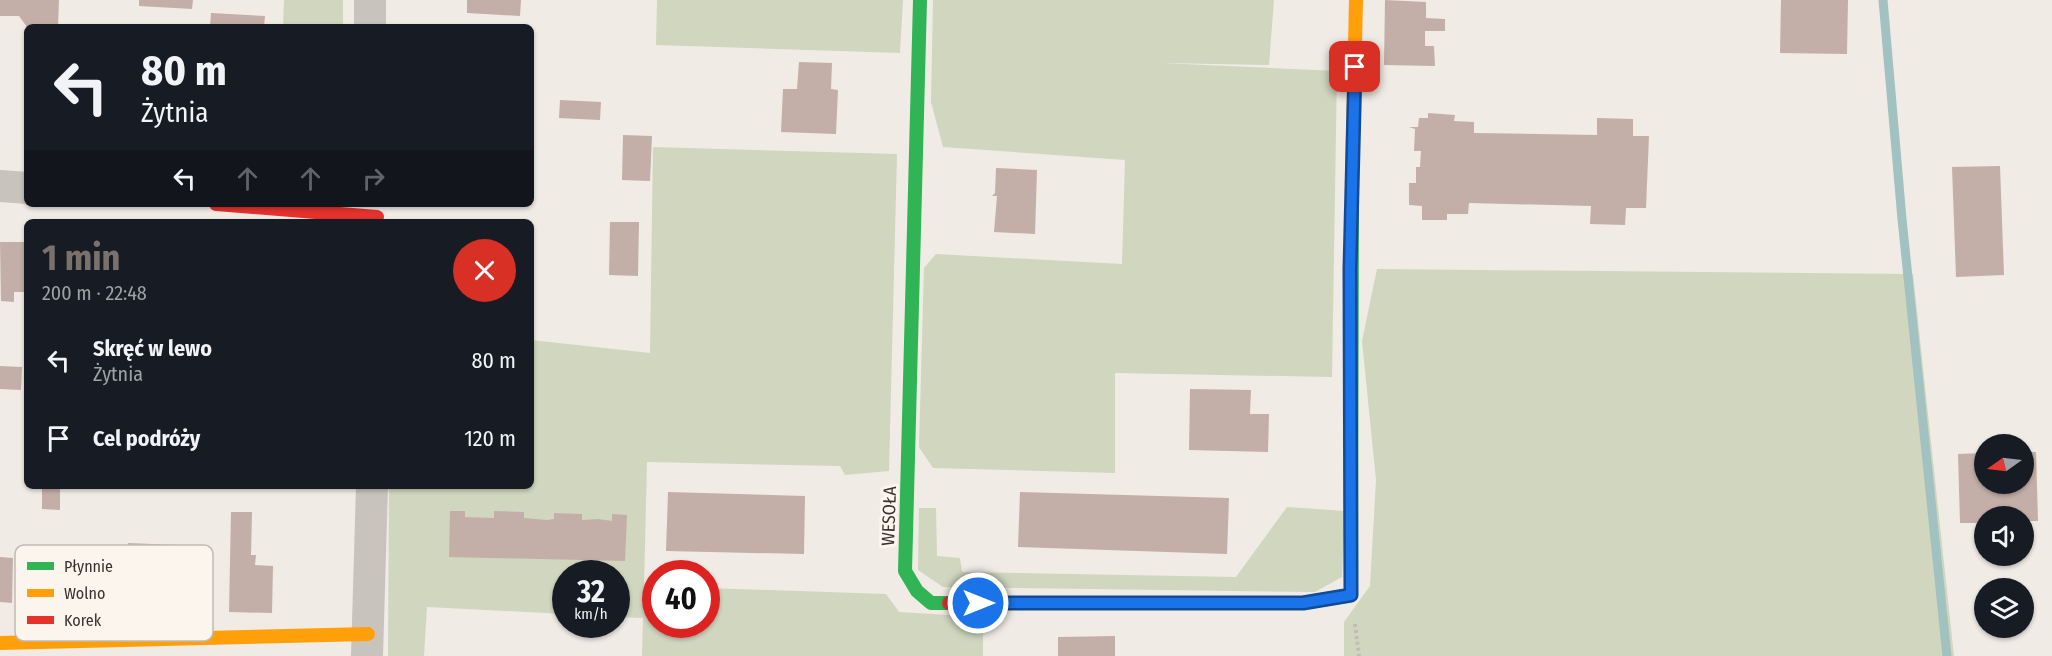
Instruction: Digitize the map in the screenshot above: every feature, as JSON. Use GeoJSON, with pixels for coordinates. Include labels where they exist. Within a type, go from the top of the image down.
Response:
{"type":"FeatureCollection","features":[{"type":"Feature","properties":{"kind":"street"},"geometry":{"type":"LineString","coordinates":[[370,0],[370,24]]}},
{"type":"Feature","properties":{"kind":"street","name":"WESOŁA"},"geometry":{"type":"LineString","coordinates":[[920,0],[905,571],[916,591],[931,603],[1303,603],[1351,595],[1350,269],[1356,0]]}},
{"type":"Feature","properties":{"kind":"street"},"geometry":{"type":"LineString","coordinates":[[0,186],[24,188]]}},
{"type":"Feature","properties":{"kind":"street"},"geometry":{"type":"LineString","coordinates":[[264,207],[377,214]]}},
{"type":"Feature","properties":{"kind":"street"},"geometry":{"type":"LineString","coordinates":[[0,643],[367,645],[372,489]]}},
{"type":"Feature","properties":{"kind":"green space"},"geometry":{"type":"Polygon","coordinates":[[[284,0],[343,0],[343,24],[283,24],[284,0]]]}},
{"type":"Feature","properties":{"kind":"green space"},"geometry":{"type":"Polygon","coordinates":[[[657,0],[903,0],[900,53],[656,45],[657,0]]]}},
{"type":"Feature","properties":{"kind":"green space"},"geometry":{"type":"Polygon","coordinates":[[[933,0],[1274,0],[1269,65],[1161,63],[1337,71],[1332,377],[1115,373],[1115,473],[933,468],[919,447],[924,268],[936,254],[1122,264],[1125,160],[943,147],[931,102],[933,0]]]}},
{"type":"Feature","properties":{"kind":"green space"},"geometry":{"type":"Polygon","coordinates":[[[653,147],[897,154],[889,471],[845,475],[840,466],[647,462],[645,560],[642,560],[642,618],[630,618],[630,560],[552,560],[552,613],[427,607],[424,656],[388,656],[389,489],[534,489],[534,340],[650,353],[653,147]]]}},
{"type":"Feature","properties":{"kind":"green space"},"geometry":{"type":"Polygon","coordinates":[[[1377,269],[1913,274],[1954,656],[1344,656],[1344,622],[1370,586],[1376,480],[1362,341],[1377,269]]]}},
{"type":"Feature","properties":{"kind":"green space"},"geometry":{"type":"Polygon","coordinates":[[[1287,507],[1345,511],[1342,577],[1315,592],[943,587],[918,570],[919,508],[936,508],[937,556],[960,558],[962,572],[1236,577],[1287,507]]]}},
{"type":"Feature","properties":{"kind":"green space"},"geometry":{"type":"Polygon","coordinates":[[[720,588],[886,594],[899,612],[983,617],[983,656],[642,656],[642,638],[720,638],[720,588]]]}},
{"type":"Feature","properties":{"kind":"building"},"geometry":{"type":"Polygon","coordinates":[[[0,0],[59,0],[58,24],[25,24],[19,16],[0,16],[0,0]]]}},
{"type":"Feature","properties":{"kind":"building"},"geometry":{"type":"Polygon","coordinates":[[[139,0],[193,0],[192,9],[139,6],[139,0]]]}},
{"type":"Feature","properties":{"kind":"building"},"geometry":{"type":"Polygon","coordinates":[[[467,0],[521,0],[520,16],[467,13],[467,0]]]}},
{"type":"Feature","properties":{"kind":"building"},"geometry":{"type":"Polygon","coordinates":[[[1385,0],[1426,2],[1426,18],[1445,19],[1445,31],[1425,31],[1425,46],[1434,46],[1435,66],[1384,65],[1385,0]]]}},
{"type":"Feature","properties":{"kind":"building"},"geometry":{"type":"Polygon","coordinates":[[[1781,0],[1848,0],[1847,54],[1780,53],[1781,0]]]}},
{"type":"Feature","properties":{"kind":"building"},"geometry":{"type":"Polygon","coordinates":[[[211,13],[265,16],[264,24],[210,24],[211,13]]]}},
{"type":"Feature","properties":{"kind":"building"},"geometry":{"type":"Polygon","coordinates":[[[799,62],[832,63],[831,89],[838,90],[836,134],[781,132],[783,89],[797,89],[799,62]]]}},
{"type":"Feature","properties":{"kind":"building"},"geometry":{"type":"Polygon","coordinates":[[[560,100],[601,102],[600,120],[559,118],[560,100]]]}},
{"type":"Feature","properties":{"kind":"building"},"geometry":{"type":"Polygon","coordinates":[[[1428,113],[1455,115],[1454,121],[1474,122],[1474,133],[1597,135],[1597,118],[1633,119],[1633,136],[1649,136],[1646,208],[1626,208],[1625,225],[1590,224],[1591,206],[1469,203],[1468,214],[1447,214],[1447,220],[1422,220],[1422,206],[1409,205],[1409,183],[1416,183],[1416,167],[1420,167],[1421,151],[1414,151],[1415,129],[1409,127],[1418,127],[1419,118],[1428,118],[1428,113]]]}},
{"type":"Feature","properties":{"kind":"building"},"geometry":{"type":"Polygon","coordinates":[[[623,135],[652,136],[650,181],[622,180],[623,135]]]}},
{"type":"Feature","properties":{"kind":"building"},"geometry":{"type":"Polygon","coordinates":[[[2000,166],[2004,275],[1956,277],[1952,167],[2000,166]]]}},
{"type":"Feature","properties":{"kind":"building"},"geometry":{"type":"Polygon","coordinates":[[[996,168],[1037,170],[1035,234],[994,232],[997,196],[992,196],[995,193],[996,168]]]}},
{"type":"Feature","properties":{"kind":"building"},"geometry":{"type":"Polygon","coordinates":[[[610,222],[639,222],[638,276],[609,275],[610,222]]]}},
{"type":"Feature","properties":{"kind":"building"},"geometry":{"type":"Polygon","coordinates":[[[0,242],[24,242],[24,292],[14,292],[14,302],[1,301],[0,242]]]}},
{"type":"Feature","properties":{"kind":"building"},"geometry":{"type":"Polygon","coordinates":[[[0,366],[22,367],[21,390],[0,389],[0,366]]]}},
{"type":"Feature","properties":{"kind":"building"},"geometry":{"type":"Polygon","coordinates":[[[1190,389],[1251,390],[1250,414],[1269,414],[1268,452],[1189,450],[1190,389]]]}},
{"type":"Feature","properties":{"kind":"building"},"geometry":{"type":"Polygon","coordinates":[[[2034,452],[2036,452],[2038,521],[2034,521],[2034,506],[1974,506],[1974,523],[1960,523],[1958,454],[1974,453],[1974,494],[2034,494],[2034,452]]]}},
{"type":"Feature","properties":{"kind":"building"},"geometry":{"type":"Polygon","coordinates":[[[42,489],[60,489],[60,510],[42,509],[42,489]]]}},
{"type":"Feature","properties":{"kind":"building"},"geometry":{"type":"Polygon","coordinates":[[[668,492],[805,496],[804,554],[666,551],[668,492]]]}},
{"type":"Feature","properties":{"kind":"building"},"geometry":{"type":"Polygon","coordinates":[[[1020,492],[1229,498],[1227,554],[1018,547],[1020,492]]]}},
{"type":"Feature","properties":{"kind":"building"},"geometry":{"type":"Polygon","coordinates":[[[450,511],[465,511],[465,517],[494,518],[494,511],[524,512],[524,518],[547,520],[554,519],[554,513],[582,514],[582,520],[612,521],[612,514],[627,515],[625,560],[449,557],[450,511]]]}},
{"type":"Feature","properties":{"kind":"building"},"geometry":{"type":"Polygon","coordinates":[[[231,512],[252,512],[251,555],[256,555],[255,565],[273,566],[272,613],[229,612],[231,512]]]}},
{"type":"Feature","properties":{"kind":"building"},"geometry":{"type":"Polygon","coordinates":[[[128,543],[176,545],[128,545],[128,543]]]}},
{"type":"Feature","properties":{"kind":"building"},"geometry":{"type":"Polygon","coordinates":[[[0,557],[13,558],[12,603],[0,602],[0,557]]]}},
{"type":"Feature","properties":{"kind":"building"},"geometry":{"type":"Polygon","coordinates":[[[1115,636],[1115,656],[1058,656],[1058,637],[1115,636]]]}},
{"type":"Feature","properties":{"kind":"waterway"},"geometry":{"type":"LineString","coordinates":[[1883,0],[1902,219],[1947,656]]}},
{"type":"Feature","properties":{"kind":"traffic: fast"},"geometry":{"type":"LineString","coordinates":[[920,0],[905,571],[917,591],[931,603],[949,603]]}},
{"type":"Feature","properties":{"kind":"traffic: fast"},"geometry":{"type":"LineString","coordinates":[[1095,603],[1303,603],[1351,595],[1352,183]]}},
{"type":"Feature","properties":{"kind":"traffic: slow"},"geometry":{"type":"LineString","coordinates":[[1352,183],[1356,0]]}},
{"type":"Feature","properties":{"kind":"traffic: slow"},"geometry":{"type":"LineString","coordinates":[[213,638],[368,634]]}},
{"type":"Feature","properties":{"kind":"traffic: slow"},"geometry":{"type":"LineString","coordinates":[[0,643],[82,641]]}},
{"type":"Feature","properties":{"kind":"traffic: jam"},"geometry":{"type":"LineString","coordinates":[[253,207],[377,217]]}},
{"type":"Feature","properties":{"kind":"traffic: jam"},"geometry":{"type":"LineString","coordinates":[[949,603],[1095,603]]}},
{"type":"Feature","properties":{"kind":"route"},"geometry":{"type":"LineString","coordinates":[[978,603],[1303,603],[1351,595],[1350,269],[1355,67]]}}]}
